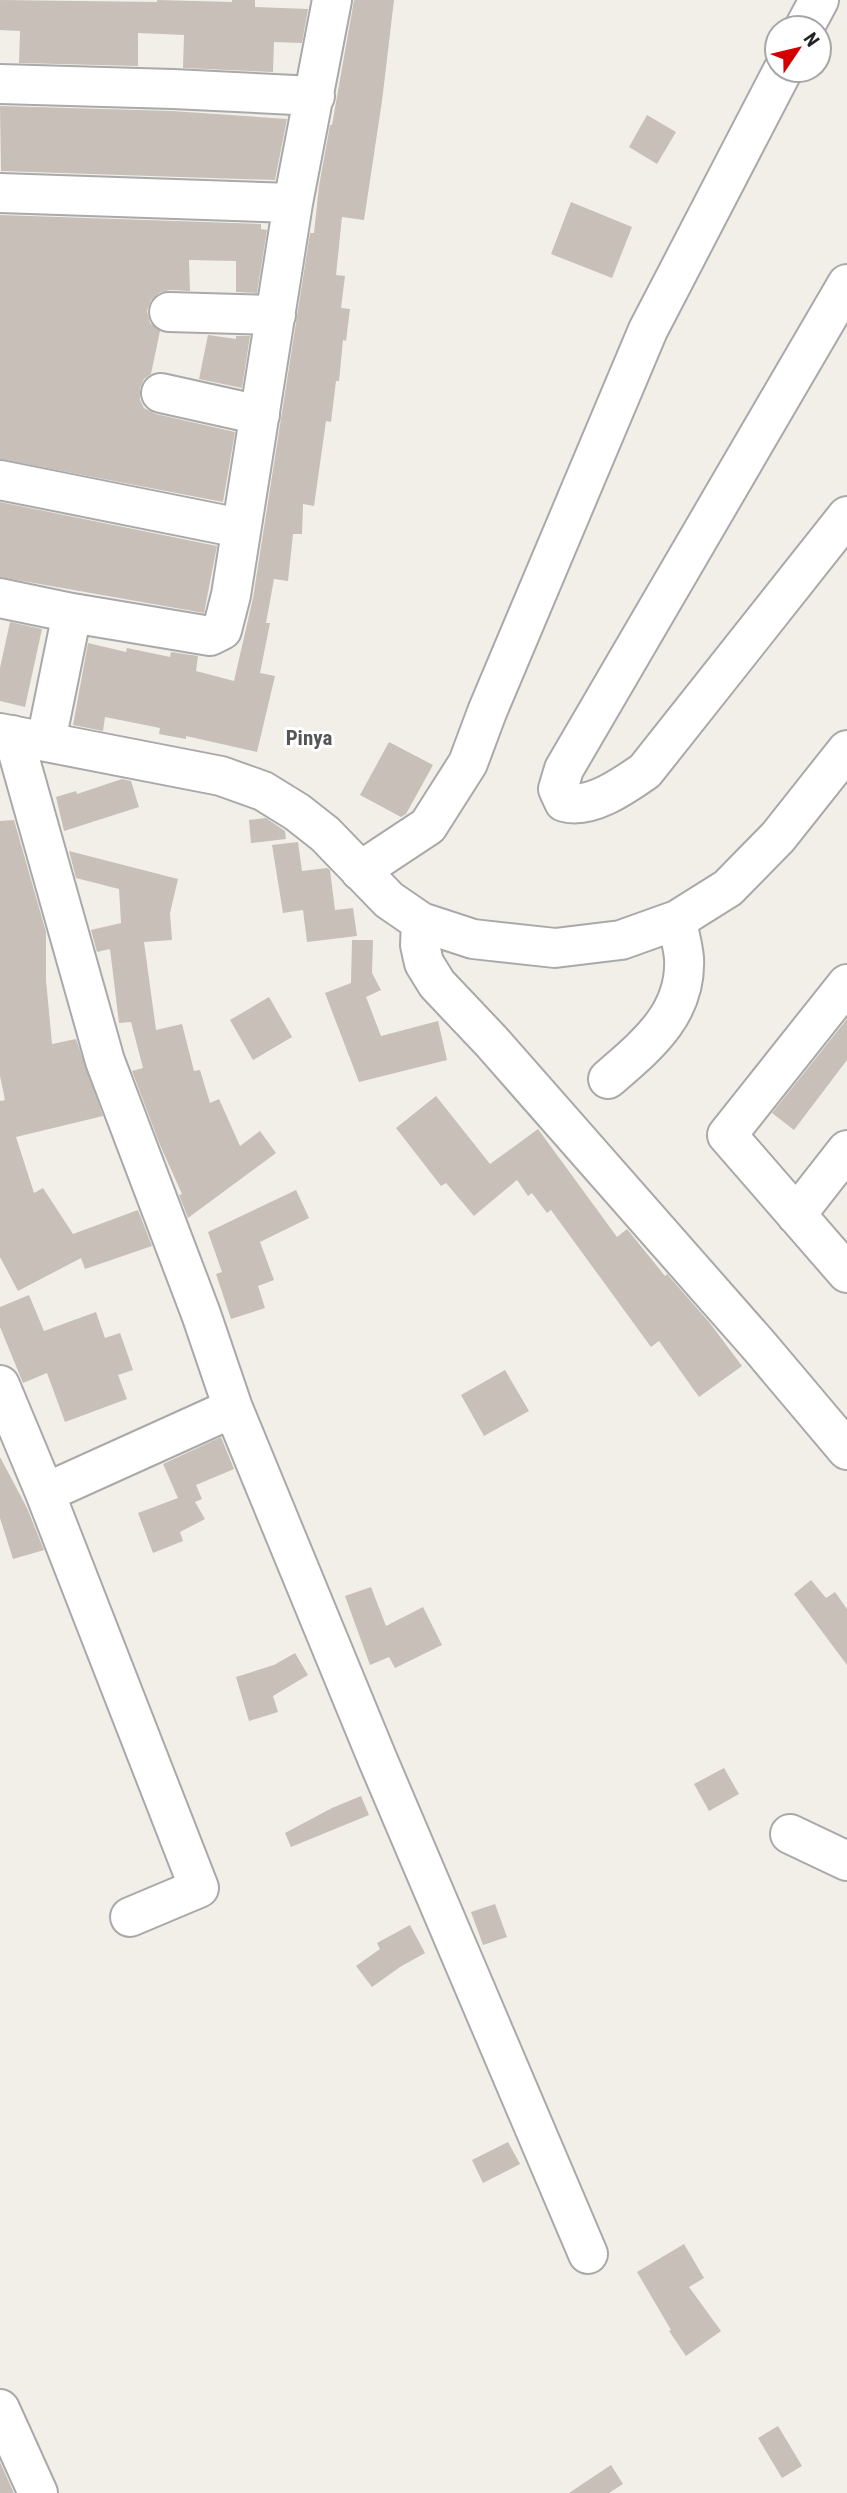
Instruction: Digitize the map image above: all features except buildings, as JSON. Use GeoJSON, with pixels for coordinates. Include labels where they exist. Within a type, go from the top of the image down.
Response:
{"type":"FeatureCollection","features":[{"type":"Feature","properties":{"kind":"street"},"geometry":{"type":"LineString","coordinates":[[0,598],[210,636],[218,634],[225,623],[293,204],[332,0]]}},
{"type":"Feature","properties":{"kind":"street"},"geometry":{"type":"LineString","coordinates":[[360,871],[428,826],[468,764],[648,330],[776,84]]}},
{"type":"Feature","properties":{"kind":"street"},"geometry":{"type":"LineString","coordinates":[[0,85],[315,96]]}},
{"type":"Feature","properties":{"kind":"street"},"geometry":{"type":"LineString","coordinates":[[0,194],[293,204]]}},
{"type":"Feature","properties":{"kind":"street"},"geometry":{"type":"LineString","coordinates":[[847,284],[564,769],[558,789],[564,802],[572,804],[608,795],[645,771],[847,516]]}},
{"type":"Feature","properties":{"kind":"street"},"geometry":{"type":"LineString","coordinates":[[169,312],[276,315]]}},
{"type":"Feature","properties":{"kind":"street"},"geometry":{"type":"LineString","coordinates":[[161,393],[260,415]]}},
{"type":"Feature","properties":{"kind":"street"},"geometry":{"type":"LineString","coordinates":[[0,480],[240,528]]}},
{"type":"Feature","properties":{"kind":"street"},"geometry":{"type":"LineString","coordinates":[[72,613],[20,736],[105,1061],[201,1314],[233,1408],[377,1758],[588,2255]]}},
{"type":"Feature","properties":{"kind":"street"},"geometry":{"type":"LineString","coordinates":[[20,736],[221,776],[263,791],[298,812],[325,834],[389,900],[421,922],[473,939],[555,948],[621,940],[677,920],[728,888],[778,837],[847,750]]}},
{"type":"Feature","properties":{"kind":"street"},"geometry":{"type":"LineString","coordinates":[[608,1079],[653,1040],[673,1010],[682,986],[684,958],[677,920]]}},
{"type":"Feature","properties":{"kind":"street"},"geometry":{"type":"LineString","coordinates":[[421,922],[424,963],[438,984],[761,1348],[847,1450]]}},
{"type":"Feature","properties":{"kind":"street"},"geometry":{"type":"LineString","coordinates":[[847,984],[727,1135],[847,1273]]}},
{"type":"Feature","properties":{"kind":"street"},"geometry":{"type":"LineString","coordinates":[[796,1215],[847,1150]]}},
{"type":"Feature","properties":{"kind":"street"},"geometry":{"type":"LineString","coordinates":[[0,1385],[45,1493],[199,1888],[130,1917]]}},
{"type":"Feature","properties":{"kind":"street"},"geometry":{"type":"LineString","coordinates":[[45,1493],[233,1408]]}},
{"type":"Feature","properties":{"kind":"street"},"geometry":{"type":"LineString","coordinates":[[790,1834],[847,1861]]}},
{"type":"Feature","properties":{"kind":"street"},"geometry":{"type":"LineString","coordinates":[[0,2409],[38,2493]]}},
{"type":"Feature","properties":{"kind":"district","name":"Pinya"},"geometry":{"type":"Point","coordinates":[309,738]}}]}
